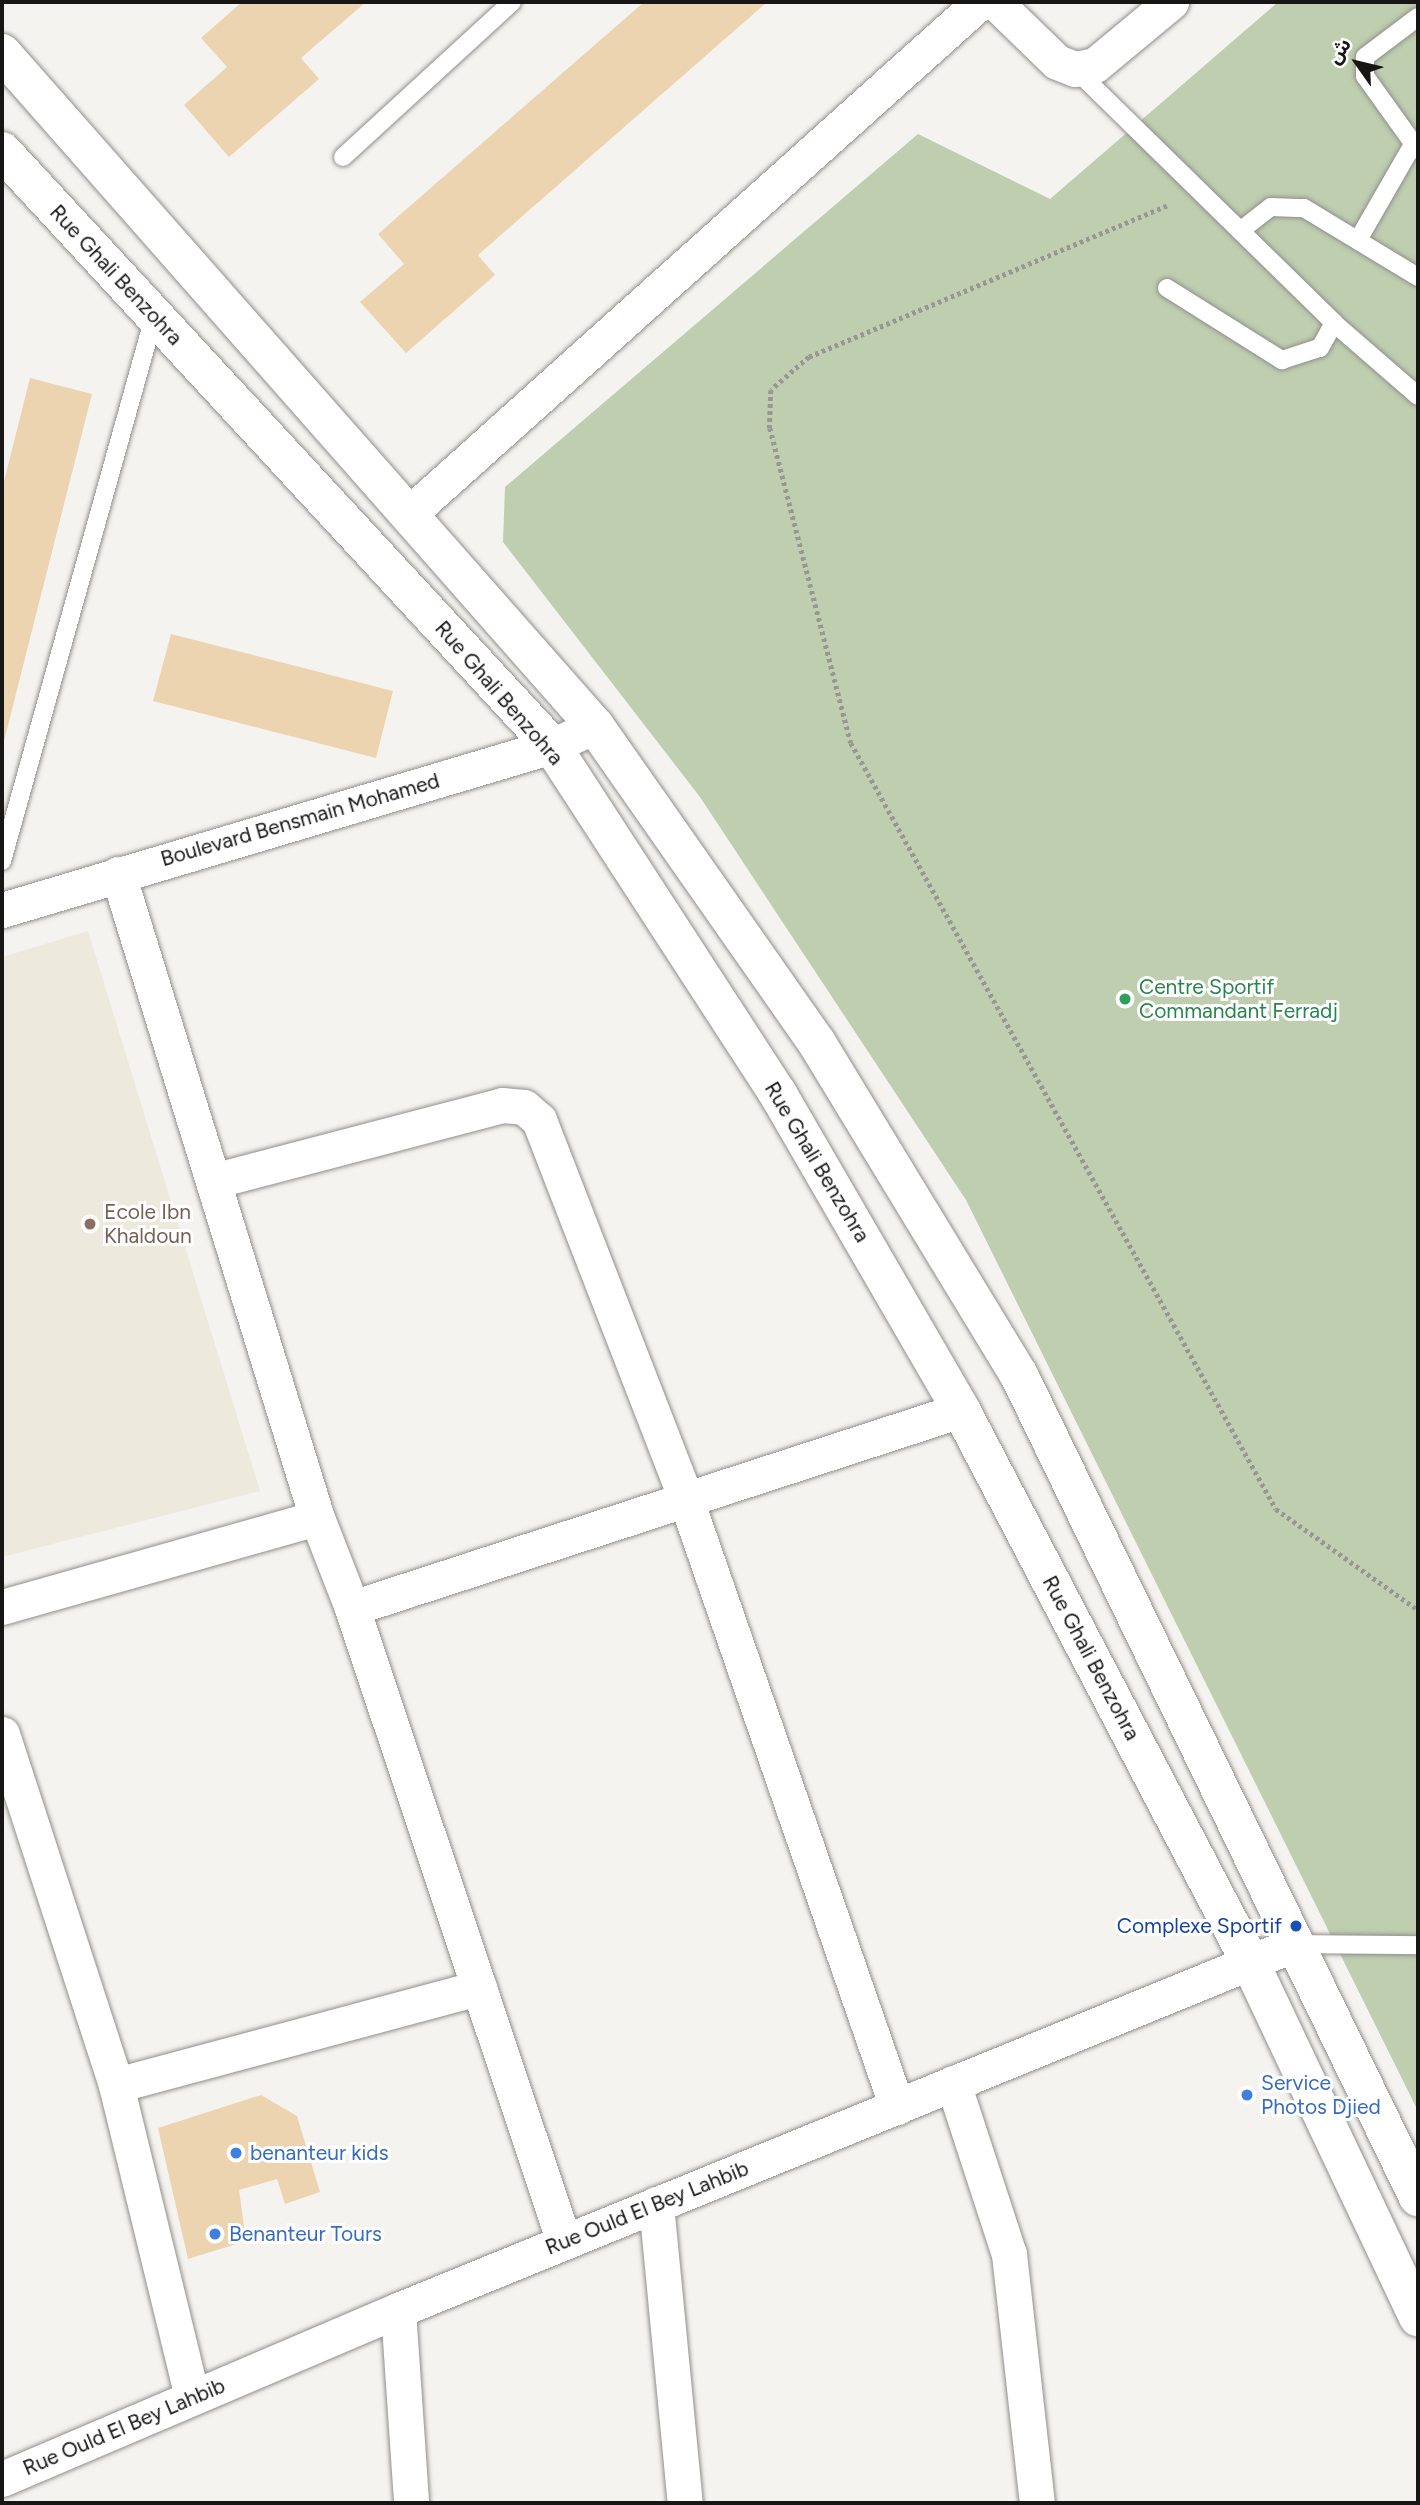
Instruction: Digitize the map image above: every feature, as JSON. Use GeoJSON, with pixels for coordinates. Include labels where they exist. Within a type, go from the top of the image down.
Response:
{"type":"FeatureCollection","features":[{"type":"Feature","properties":{"kind":"main road"},"geometry":{"type":"LineString","coordinates":[[2,53],[595,726],[817,1043],[1019,1375],[1418,2197]]}},
{"type":"Feature","properties":{"kind":"main road","name":"Rue Ghali Benzohra"},"geometry":{"type":"LineString","coordinates":[[2,151],[552,746],[778,1094],[961,1410],[1250,1962],[1418,2317]]}},
{"type":"Feature","properties":{"kind":"street"},"geometry":{"type":"LineString","coordinates":[[410,513],[980,2]]}},
{"type":"Feature","properties":{"kind":"street"},"geometry":{"type":"LineString","coordinates":[[995,2],[1057,62],[1075,69],[1094,65],[1171,2]]}},
{"type":"Feature","properties":{"kind":"street","name":"Boulevard Bensmain Mohamed"},"geometry":{"type":"LineString","coordinates":[[2,909],[552,746],[595,726]]}},
{"type":"Feature","properties":{"kind":"street"},"geometry":{"type":"LineString","coordinates":[[118,874],[317,1518],[352,1608],[564,2242]]}},
{"type":"Feature","properties":{"kind":"street"},"geometry":{"type":"LineString","coordinates":[[213,1181],[502,1105],[524,1107],[540,1120],[685,1497],[897,2106]]}},
{"type":"Feature","properties":{"kind":"street"},"geometry":{"type":"LineString","coordinates":[[352,1608],[685,1497],[961,1410]]}},
{"type":"Feature","properties":{"kind":"street"},"geometry":{"type":"LineString","coordinates":[[2,1607],[317,1518]]}},
{"type":"Feature","properties":{"kind":"street"},"geometry":{"type":"LineString","coordinates":[[2,1734],[116,2085],[192,2396]]}},
{"type":"Feature","properties":{"kind":"street","name":"Rue Ould El Bey Lahbib"},"geometry":{"type":"LineString","coordinates":[[2,2479],[398,2309],[1295,1944]]}},
{"type":"Feature","properties":{"kind":"street"},"geometry":{"type":"LineString","coordinates":[[116,2085],[479,1988]]}},
{"type":"Feature","properties":{"kind":"street"},"geometry":{"type":"LineString","coordinates":[[953,2083],[1009,2254],[1037,2503]]}},
{"type":"Feature","properties":{"kind":"street"},"geometry":{"type":"LineString","coordinates":[[656,2204],[685,2503]]}},
{"type":"Feature","properties":{"kind":"street"},"geometry":{"type":"LineString","coordinates":[[398,2309],[411,2503]]}},
{"type":"Feature","properties":{"kind":"lane"},"geometry":{"type":"LineString","coordinates":[[343,157],[512,2]]}},
{"type":"Feature","properties":{"kind":"lane"},"geometry":{"type":"LineString","coordinates":[[1358,240],[1415,148],[1364,76],[1365,57],[1418,17]]}},
{"type":"Feature","properties":{"kind":"lane"},"geometry":{"type":"LineString","coordinates":[[1075,69],[1335,323],[1418,396]]}},
{"type":"Feature","properties":{"kind":"lane"},"geometry":{"type":"LineString","coordinates":[[1240,231],[1271,207],[1304,208],[1418,277]]}},
{"type":"Feature","properties":{"kind":"lane"},"geometry":{"type":"LineString","coordinates":[[1167,288],[1282,360],[1320,348],[1335,323]]}},
{"type":"Feature","properties":{"kind":"lane"},"geometry":{"type":"LineString","coordinates":[[2,862],[154,317]]}},
{"type":"Feature","properties":{"kind":"lane"},"geometry":{"type":"LineString","coordinates":[[1295,1944],[1418,1945]]}},
{"type":"Feature","properties":{"kind":"path"},"geometry":{"type":"LineString","coordinates":[[1201,193],[1032,259],[809,358],[771,390],[770,428],[857,756],[1276,1509],[1418,1610]]}},
{"type":"Feature","properties":{"kind":"shaded area","name":"Ecole Ibn Khaldoun"},"geometry":{"type":"Polygon","coordinates":[[[88,931],[260,1491],[2,1557],[2,957],[88,931]]]}},
{"type":"Feature","properties":{"kind":"green space","name":"Centre Sportif Commandant Ferradj"},"geometry":{"type":"Polygon","coordinates":[[[1278,2],[1418,2],[1418,2111],[966,1200],[700,797],[503,542],[505,487],[918,134],[1050,199],[1278,2]]]}},
{"type":"Feature","properties":{"kind":"building"},"geometry":{"type":"Polygon","coordinates":[[[242,2],[366,2],[301,58],[319,79],[229,157],[184,105],[227,67],[201,38],[242,2]]]}},
{"type":"Feature","properties":{"kind":"building"},"geometry":{"type":"Polygon","coordinates":[[[644,2],[767,2],[478,255],[495,275],[406,353],[360,302],[404,264],[378,234],[644,2]]]}},
{"type":"Feature","properties":{"kind":"building"},"geometry":{"type":"Polygon","coordinates":[[[30,378],[92,394],[3,745],[2,489],[30,378]]]}},
{"type":"Feature","properties":{"kind":"building"},"geometry":{"type":"Polygon","coordinates":[[[171,634],[393,691],[376,758],[153,701],[171,634]]]}},
{"type":"Feature","properties":{"kind":"building","name":"benanteur kids"},"geometry":{"type":"Polygon","coordinates":[[[261,2095],[297,2116],[320,2192],[285,2204],[277,2179],[239,2190],[246,2241],[188,2259],[158,2128],[261,2095]]]}},
{"type":"Feature","properties":{"kind":"place","name":"Centre Sportif Commandant Ferradj"},"geometry":{"type":"Point","coordinates":[1125,999]}},
{"type":"Feature","properties":{"kind":"place","name":"Ecole Ibn Khaldoun"},"geometry":{"type":"Point","coordinates":[90,1224]}},
{"type":"Feature","properties":{"kind":"place","name":"Complexe Sportif"},"geometry":{"type":"Point","coordinates":[1296,1926]}},
{"type":"Feature","properties":{"kind":"place","name":"Service Photos Djied"},"geometry":{"type":"Point","coordinates":[1247,2095]}},
{"type":"Feature","properties":{"kind":"place","name":"benanteur kids"},"geometry":{"type":"Point","coordinates":[236,2153]}},
{"type":"Feature","properties":{"kind":"place","name":"Benanteur Tours"},"geometry":{"type":"Point","coordinates":[215,2234]}}]}
